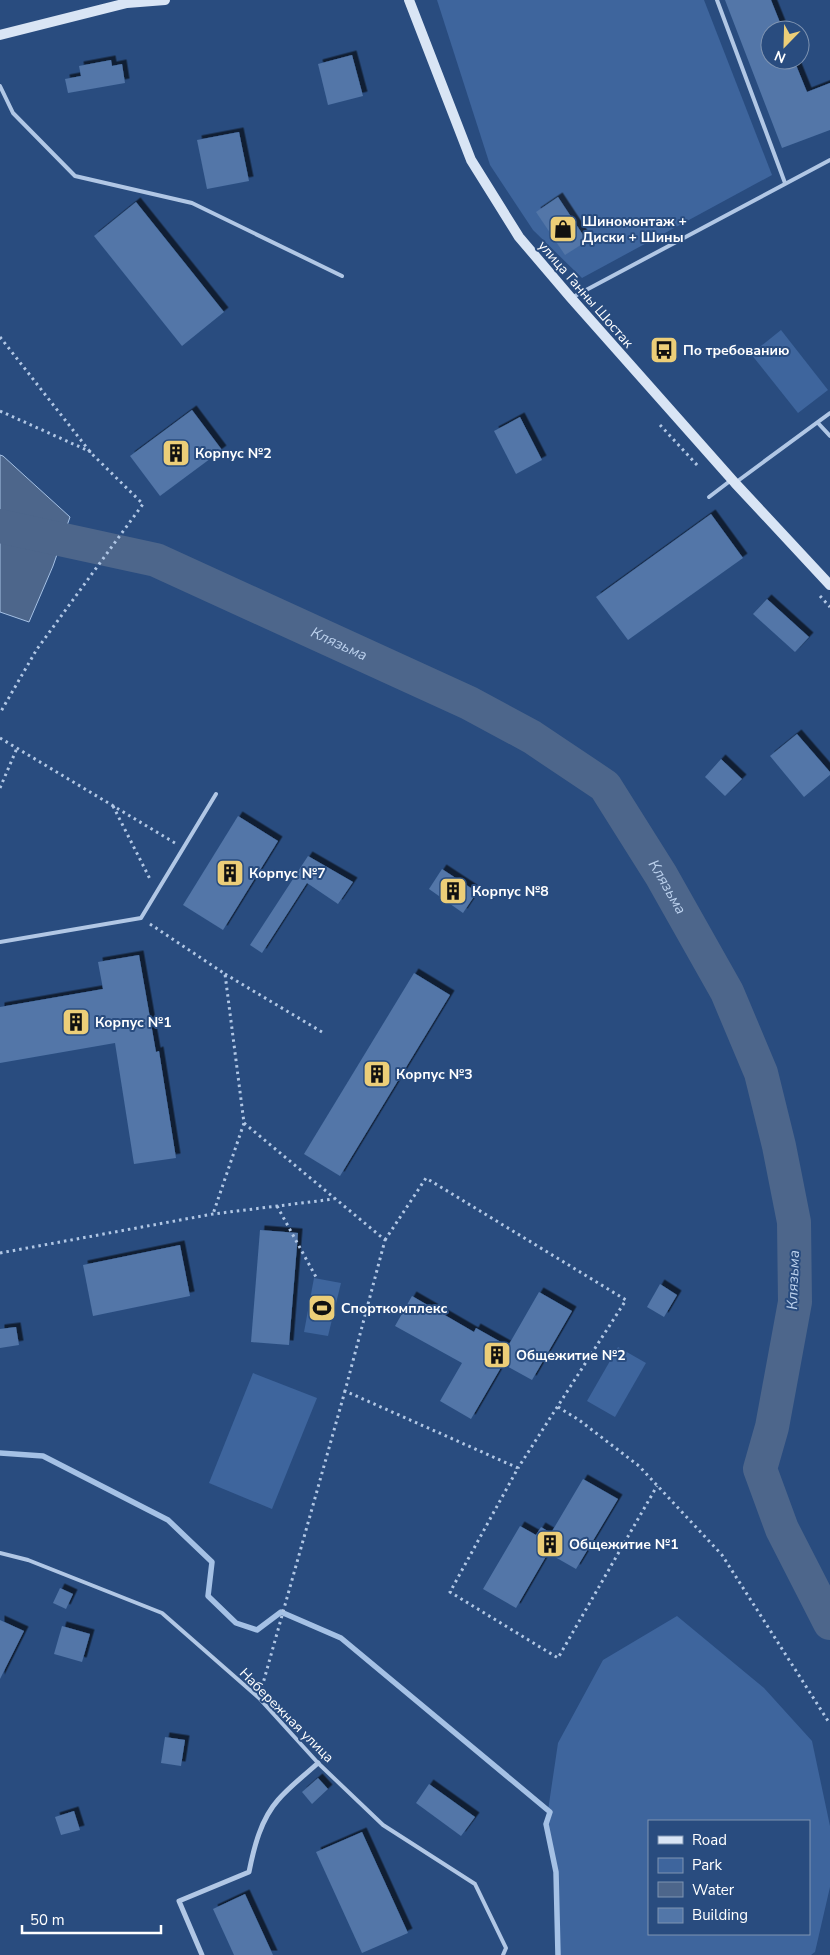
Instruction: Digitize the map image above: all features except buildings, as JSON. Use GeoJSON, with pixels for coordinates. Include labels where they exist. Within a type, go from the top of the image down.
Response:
{"type":"FeatureCollection","features":[{"type":"Feature","properties":{"kind":"main road"},"geometry":{"type":"LineString","coordinates":[[0,35],[127,3],[165,0]]}},
{"type":"Feature","properties":{"kind":"main road","name":"улица Ганны Шостак"},"geometry":{"type":"LineString","coordinates":[[409,0],[471,160],[519,237],[734,482],[830,585]]}},
{"type":"Feature","properties":{"kind":"street"},"geometry":{"type":"LineString","coordinates":[[202,1955],[179,1902],[249,1872],[254,1846],[277,1800],[318,1762]]}},
{"type":"Feature","properties":{"kind":"lane"},"geometry":{"type":"LineString","coordinates":[[717,0],[785,183]]}},
{"type":"Feature","properties":{"kind":"lane"},"geometry":{"type":"LineString","coordinates":[[0,86],[13,113],[75,176],[192,202],[342,276]]}},
{"type":"Feature","properties":{"kind":"lane"},"geometry":{"type":"LineString","coordinates":[[571,298],[830,160]]}},
{"type":"Feature","properties":{"kind":"lane"},"geometry":{"type":"LineString","coordinates":[[709,497],[734,482],[830,413]]}},
{"type":"Feature","properties":{"kind":"lane"},"geometry":{"type":"LineString","coordinates":[[818,423],[830,436]]}},
{"type":"Feature","properties":{"kind":"lane"},"geometry":{"type":"LineString","coordinates":[[0,942],[141,918],[216,794]]}},
{"type":"Feature","properties":{"kind":"lane","name":"Набережная улица"},"geometry":{"type":"LineString","coordinates":[[0,1553],[28,1560],[162,1613],[259,1698],[318,1762],[383,1825],[475,1884],[506,1948],[503,1955]]}},
{"type":"Feature","properties":{"kind":"path"},"geometry":{"type":"LineString","coordinates":[[0,337],[91,453],[143,504],[38,649],[0,713]]}},
{"type":"Feature","properties":{"kind":"path"},"geometry":{"type":"LineString","coordinates":[[0,412],[91,453]]}},
{"type":"Feature","properties":{"kind":"path"},"geometry":{"type":"LineString","coordinates":[[0,738],[184,848]]}},
{"type":"Feature","properties":{"kind":"path"},"geometry":{"type":"LineString","coordinates":[[0,788],[17,748]]}},
{"type":"Feature","properties":{"kind":"path"},"geometry":{"type":"LineString","coordinates":[[112,806],[157,892]]}},
{"type":"Feature","properties":{"kind":"path"},"geometry":{"type":"LineString","coordinates":[[141,918],[225,974],[322,1032]]}},
{"type":"Feature","properties":{"kind":"path"},"geometry":{"type":"LineString","coordinates":[[213,1214],[244,1123],[225,974]]}},
{"type":"Feature","properties":{"kind":"path"},"geometry":{"type":"LineString","coordinates":[[244,1123],[385,1240]]}},
{"type":"Feature","properties":{"kind":"path"},"geometry":{"type":"LineString","coordinates":[[259,1698],[385,1240],[426,1178],[626,1300],[518,1468],[450,1592],[558,1658],[657,1486]]}},
{"type":"Feature","properties":{"kind":"path"},"geometry":{"type":"LineString","coordinates":[[0,1253],[213,1214],[334,1199]]}},
{"type":"Feature","properties":{"kind":"path"},"geometry":{"type":"LineString","coordinates":[[277,1206],[316,1277]]}},
{"type":"Feature","properties":{"kind":"path"},"geometry":{"type":"LineString","coordinates":[[345,1391],[518,1468]]}},
{"type":"Feature","properties":{"kind":"path"},"geometry":{"type":"LineString","coordinates":[[558,1406],[639,1466],[722,1555],[830,1724]]}},
{"type":"Feature","properties":{"kind":"green space"},"geometry":{"type":"Polygon","coordinates":[[[437,0],[704,0],[772,175],[582,278],[533,230],[490,165],[437,0]]]}},
{"type":"Feature","properties":{"kind":"green space"},"geometry":{"type":"Polygon","coordinates":[[[781,330],[828,390],[798,413],[751,354],[781,330]]]}},
{"type":"Feature","properties":{"kind":"green space","name":"Спорткомплекс"},"geometry":{"type":"Polygon","coordinates":[[[314,1278],[341,1283],[328,1336],[304,1332],[314,1278]]]}},
{"type":"Feature","properties":{"kind":"green space"},"geometry":{"type":"Polygon","coordinates":[[[618,1347],[646,1363],[615,1417],[587,1401],[618,1347]]]}},
{"type":"Feature","properties":{"kind":"green space"},"geometry":{"type":"Polygon","coordinates":[[[253,1373],[317,1398],[272,1509],[209,1483],[253,1373]]]}},
{"type":"Feature","properties":{"kind":"green space"},"geometry":{"type":"Polygon","coordinates":[[[677,1616],[764,1688],[812,1741],[830,1826],[830,1887],[815,1952],[811,1955],[558,1955],[556,1872],[546,1824],[558,1743],[603,1660],[677,1616]]]}},
{"type":"Feature","properties":{"kind":"water"},"geometry":{"type":"Polygon","coordinates":[[[0,455],[70,517],[53,566],[29,622],[0,612],[0,455]]]}},
{"type":"Feature","properties":{"kind":"waterway","name":"Клязьма"},"geometry":{"type":"LineString","coordinates":[[0,526],[156,560],[469,703],[532,737],[605,786],[661,875],[727,992],[761,1073],[779,1146],[794,1222],[795,1302],[772,1427],[760,1469],[782,1529],[830,1623]]}},
{"type":"Feature","properties":{"kind":"waterway"},"geometry":{"type":"LineString","coordinates":[[0,1453],[43,1456],[168,1520],[212,1562],[208,1596],[236,1623],[257,1630],[281,1612],[341,1638],[550,1812],[546,1824],[556,1872],[558,1955]]}},
{"type":"Feature","properties":{"kind":"place","name":"Шиномонтаж + Диски + Шины"},"geometry":{"type":"Point","coordinates":[563,229]}},
{"type":"Feature","properties":{"kind":"place","name":"По требованию"},"geometry":{"type":"Point","coordinates":[664,350]}},
{"type":"Feature","properties":{"kind":"place","name":"Корпус №2"},"geometry":{"type":"Point","coordinates":[176,453]}},
{"type":"Feature","properties":{"kind":"place","name":"Корпус №7"},"geometry":{"type":"Point","coordinates":[230,873]}},
{"type":"Feature","properties":{"kind":"place","name":"Корпус №8"},"geometry":{"type":"Point","coordinates":[453,891]}},
{"type":"Feature","properties":{"kind":"place","name":"Корпус №1"},"geometry":{"type":"Point","coordinates":[76,1022]}},
{"type":"Feature","properties":{"kind":"place","name":"Корпус №3"},"geometry":{"type":"Point","coordinates":[377,1074]}},
{"type":"Feature","properties":{"kind":"place","name":"Спорткомплекс"},"geometry":{"type":"Point","coordinates":[322,1308]}},
{"type":"Feature","properties":{"kind":"place","name":"Общежитие №2"},"geometry":{"type":"Point","coordinates":[497,1355]}},
{"type":"Feature","properties":{"kind":"place","name":"Общежитие №1"},"geometry":{"type":"Point","coordinates":[550,1544]}}]}
